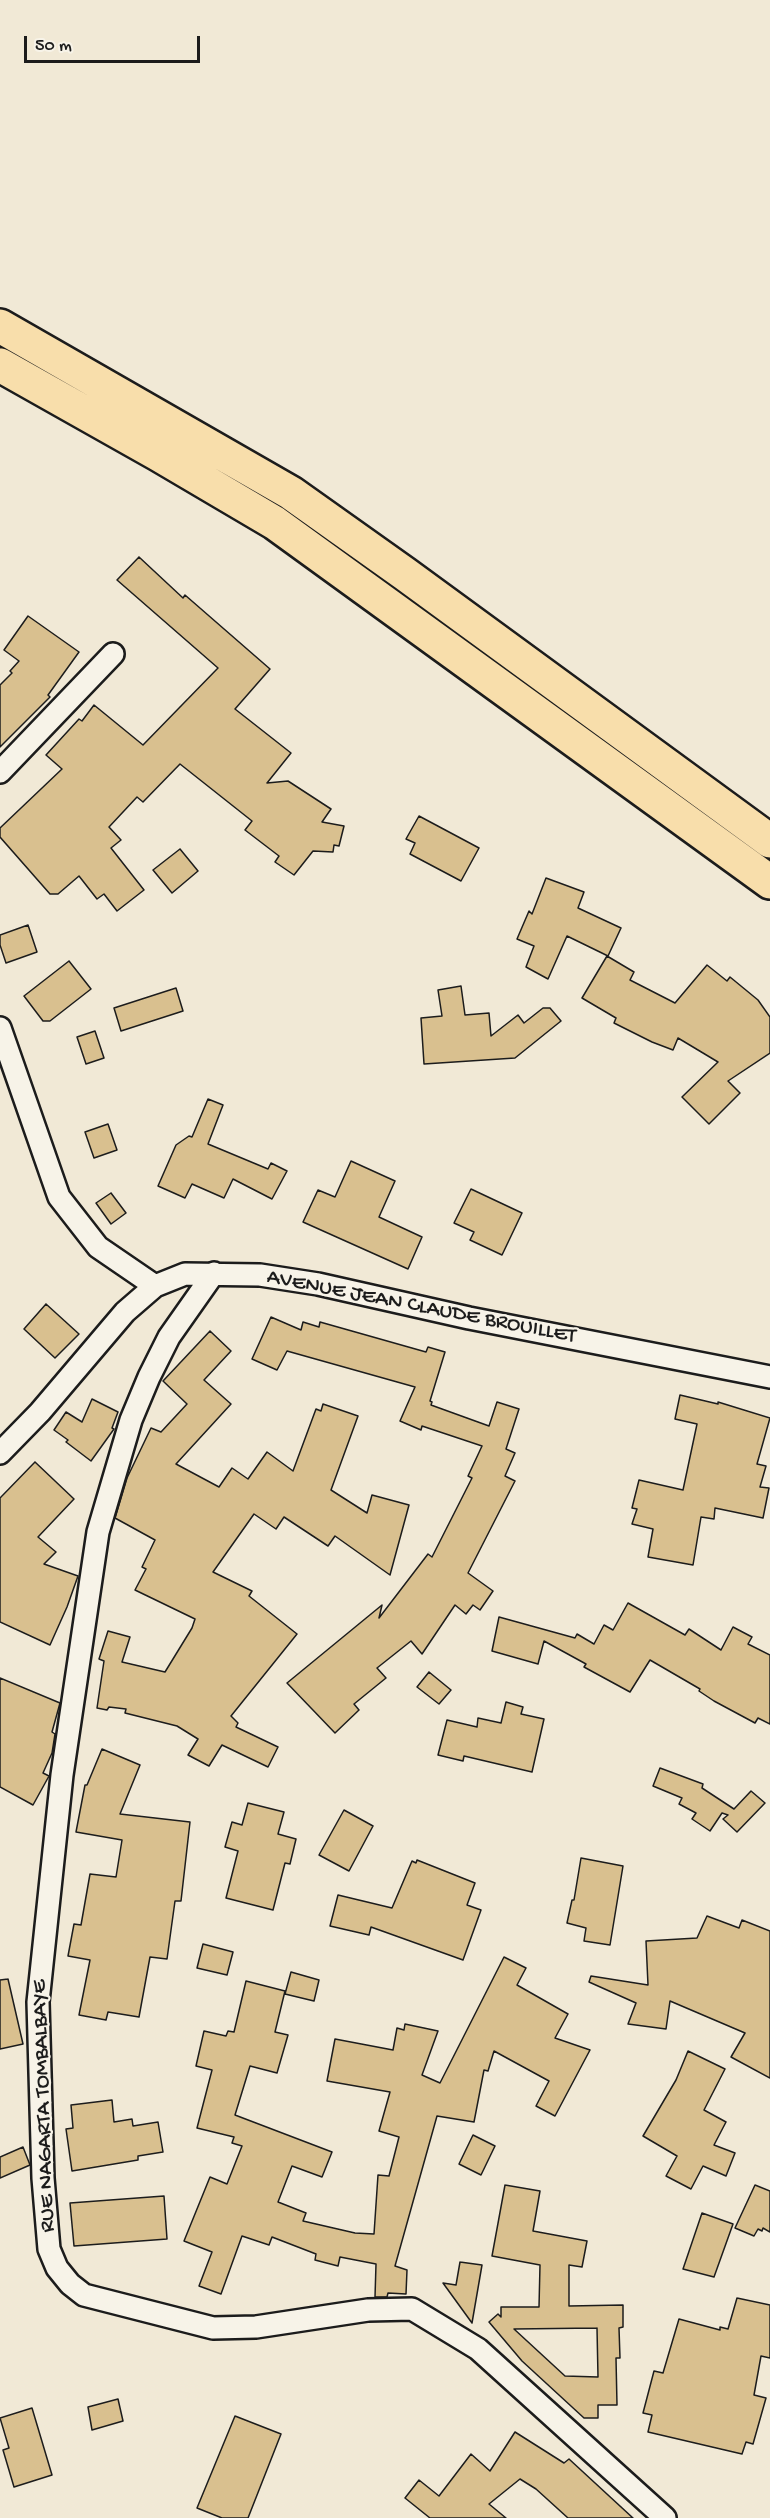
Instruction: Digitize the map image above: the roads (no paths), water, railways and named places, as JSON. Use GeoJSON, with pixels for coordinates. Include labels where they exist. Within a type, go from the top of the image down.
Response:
{"type":"FeatureCollection","features":[{"type":"Feature","properties":{"kind":"main road"},"geometry":{"type":"LineString","coordinates":[[0,326],[291,493],[770,841]]}},
{"type":"Feature","properties":{"kind":"main road"},"geometry":{"type":"LineString","coordinates":[[0,365],[275,523],[770,882]]}},
{"type":"Feature","properties":{"kind":"street"},"geometry":{"type":"LineString","coordinates":[[0,772],[113,654]]}},
{"type":"Feature","properties":{"kind":"street"},"geometry":{"type":"LineString","coordinates":[[0,1028],[59,1197],[98,1247],[155,1286]]}},
{"type":"Feature","properties":{"kind":"street","name":"RUE NAGARTA TOMBALBAYE"},"geometry":{"type":"LineString","coordinates":[[214,1273],[169,1337],[149,1377],[131,1420],[98,1532],[62,1774],[38,2002],[43,2178],[49,2248],[57,2268],[70,2284],[84,2295],[213,2328],[256,2327],[368,2310],[412,2309],[478,2349],[665,2518]]}},
{"type":"Feature","properties":{"kind":"street","name":"AVENUE JEAN CLAUDE BROUILLET"},"geometry":{"type":"LineString","coordinates":[[0,1454],[40,1412],[125,1312],[155,1286],[185,1274],[260,1275],[318,1284],[469,1318],[770,1377]]}}]}
